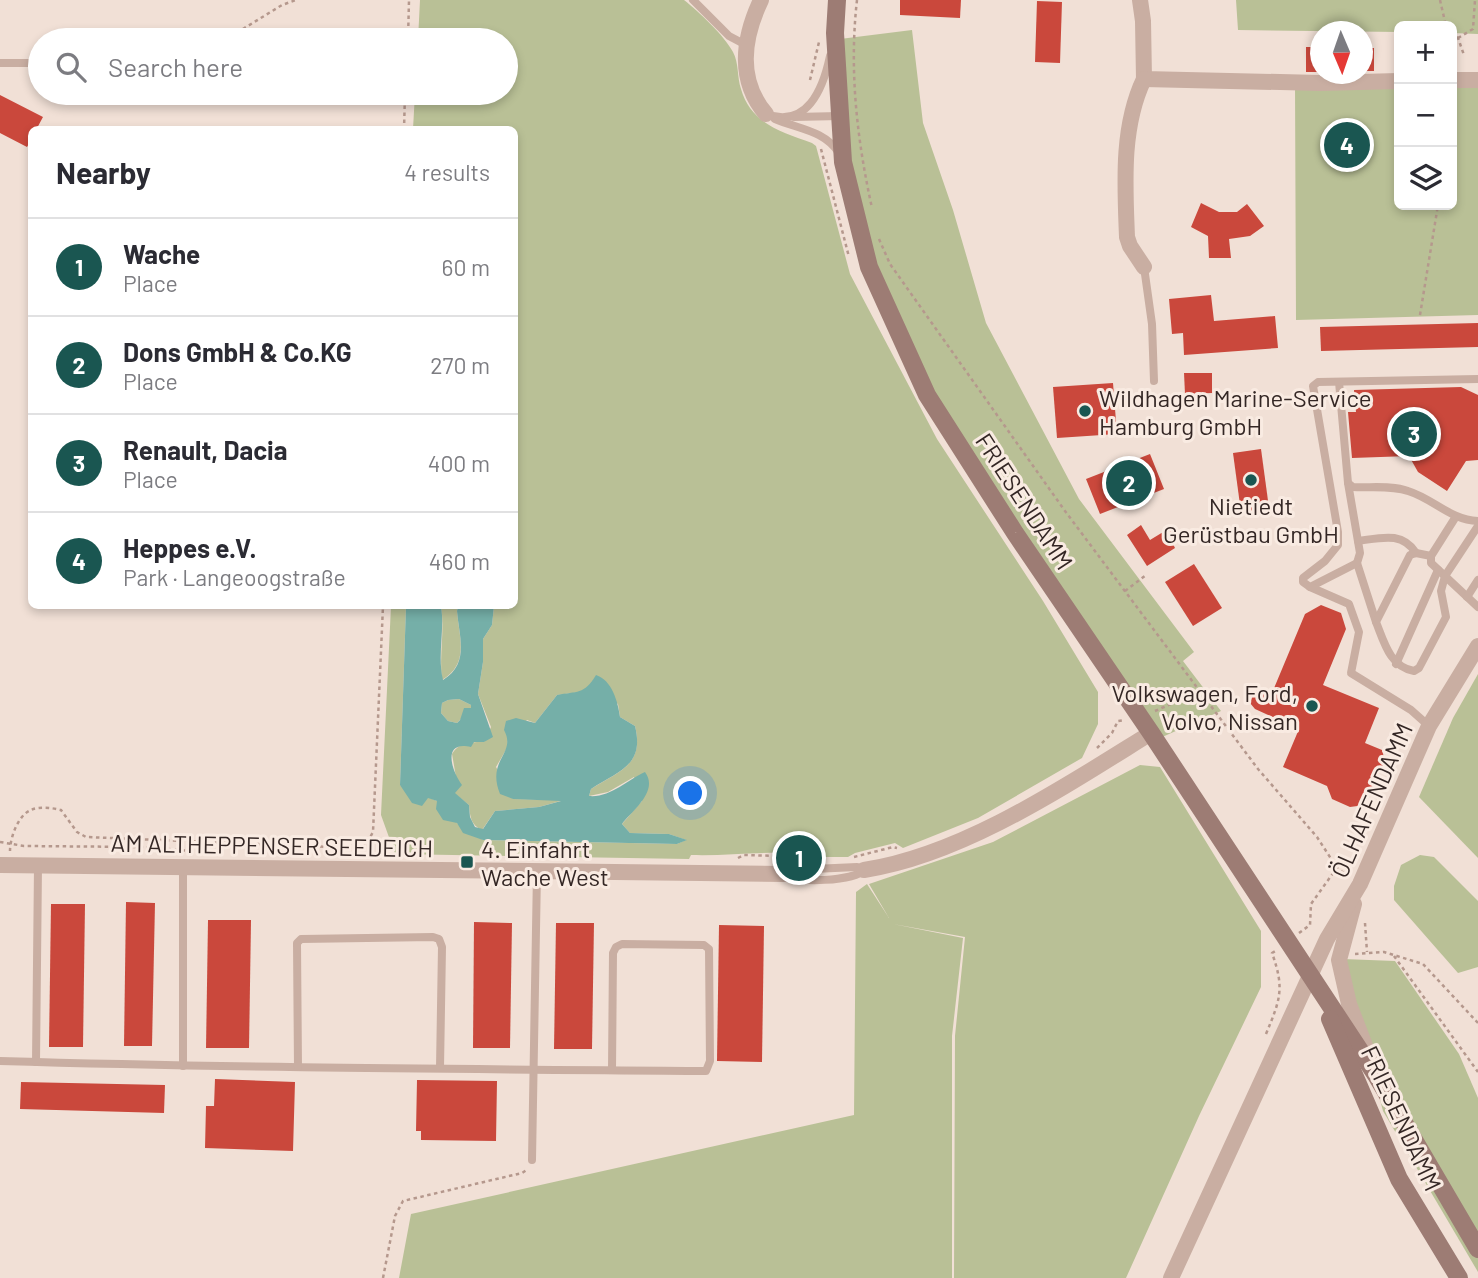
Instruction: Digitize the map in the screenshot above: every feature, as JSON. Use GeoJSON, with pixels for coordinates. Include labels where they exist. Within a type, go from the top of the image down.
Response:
{"type":"FeatureCollection","features":[{"type":"Feature","properties":{"kind":"main road","name":"FRIESENDAMM"},"geometry":{"type":"LineString","coordinates":[[837,0],[835,33],[843,162],[869,267],[927,394],[1015,533],[1151,733],[1376,1075],[1478,1248]]}},
{"type":"Feature","properties":{"kind":"main road","name":"FRIESENDAMM"},"geometry":{"type":"LineString","coordinates":[[1310,975],[1399,1178],[1459,1278]]}},
{"type":"Feature","properties":{"kind":"street"},"geometry":{"type":"LineString","coordinates":[[761,0],[752,19],[746,45],[747,74],[751,90],[766,114]]}},
{"type":"Feature","properties":{"kind":"street"},"geometry":{"type":"LineString","coordinates":[[1140,0],[1144,79],[1135,99],[1124,175],[1127,237],[1144,267]]}},
{"type":"Feature","properties":{"kind":"street"},"geometry":{"type":"LineString","coordinates":[[1144,79],[1320,83],[1394,81]]}},
{"type":"Feature","properties":{"kind":"street"},"geometry":{"type":"LineString","coordinates":[[1457,80],[1478,80]]}},
{"type":"Feature","properties":{"kind":"street","name":"ÖLHAFENDAMM"},"geometry":{"type":"LineString","coordinates":[[1171,1278],[1327,939],[1360,884],[1429,726],[1478,646]]}},
{"type":"Feature","properties":{"kind":"street","name":"AM ALTHEPPENSER SEEDEICH"},"geometry":{"type":"LineString","coordinates":[[864,870],[915,857],[979,832],[1085,774],[1151,733]]}},
{"type":"Feature","properties":{"kind":"street","name":"AM ALTHEPPENSER SEEDEICH"},"geometry":{"type":"LineString","coordinates":[[5,865],[784,874]]}},
{"type":"Feature","properties":{"kind":"street","name":"FRIESENDAMM"},"geometry":{"type":"LineString","coordinates":[[1360,884],[1339,960],[1349,1004],[1376,1075]]}},
{"type":"Feature","properties":{"kind":"lane"},"geometry":{"type":"LineString","coordinates":[[693,0],[729,36],[746,45]]}},
{"type":"Feature","properties":{"kind":"lane"},"geometry":{"type":"LineString","coordinates":[[785,118],[804,111],[814,100],[827,69],[835,33]]}},
{"type":"Feature","properties":{"kind":"lane"},"geometry":{"type":"LineString","coordinates":[[0,63],[28,63]]}},
{"type":"Feature","properties":{"kind":"lane"},"geometry":{"type":"LineString","coordinates":[[766,114],[785,118],[841,120],[834,134],[820,134],[766,114]]}},
{"type":"Feature","properties":{"kind":"lane"},"geometry":{"type":"LineString","coordinates":[[820,134],[832,144],[843,162]]}},
{"type":"Feature","properties":{"kind":"lane"},"geometry":{"type":"LineString","coordinates":[[1144,267],[1152,324],[1154,381]]}},
{"type":"Feature","properties":{"kind":"lane"},"geometry":{"type":"LineString","coordinates":[[1429,726],[1411,710],[1351,673],[1359,632],[1349,604],[1304,584],[1303,578],[1325,561],[1338,545],[1314,386],[1318,382],[1478,379]]}},
{"type":"Feature","properties":{"kind":"lane"},"geometry":{"type":"LineString","coordinates":[[1339,382],[1348,483],[1360,553],[1357,563],[1387,650],[1396,664],[1406,670],[1414,671],[1423,662],[1446,617],[1441,573]]}},
{"type":"Feature","properties":{"kind":"lane"},"geometry":{"type":"LineString","coordinates":[[1348,483],[1353,487],[1405,489],[1425,498],[1455,518],[1478,523],[1441,573],[1396,664]]}},
{"type":"Feature","properties":{"kind":"lane"},"geometry":{"type":"LineString","coordinates":[[1455,518],[1431,556],[1431,563],[1478,607]]}},
{"type":"Feature","properties":{"kind":"lane"},"geometry":{"type":"LineString","coordinates":[[1358,541],[1399,538],[1410,543],[1416,553]]}},
{"type":"Feature","properties":{"kind":"lane"},"geometry":{"type":"LineString","coordinates":[[1376,622],[1410,555],[1416,553],[1431,556]]}},
{"type":"Feature","properties":{"kind":"lane"},"geometry":{"type":"LineString","coordinates":[[1310,587],[1357,563]]}},
{"type":"Feature","properties":{"kind":"lane"},"geometry":{"type":"LineString","coordinates":[[1467,597],[1478,580]]}},
{"type":"Feature","properties":{"kind":"lane"},"geometry":{"type":"LineString","coordinates":[[36,1062],[38,865]]}},
{"type":"Feature","properties":{"kind":"lane"},"geometry":{"type":"LineString","coordinates":[[183,867],[183,1066]]}},
{"type":"Feature","properties":{"kind":"lane","name":"AM ALTHEPPENSER SEEDEICH"},"geometry":{"type":"LineString","coordinates":[[784,874],[791,870],[857,867],[864,870]]}},
{"type":"Feature","properties":{"kind":"lane"},"geometry":{"type":"LineString","coordinates":[[532,1160],[537,872]]}},
{"type":"Feature","properties":{"kind":"lane"},"geometry":{"type":"LineString","coordinates":[[298,1067],[297,943],[300,939],[433,937],[439,939],[442,947],[440,1069]]}},
{"type":"Feature","properties":{"kind":"lane"},"geometry":{"type":"LineString","coordinates":[[0,1061],[183,1066],[706,1071],[710,1061],[709,949],[704,945],[622,944],[615,947],[612,1070]]}},
{"type":"Feature","properties":{"kind":"path"},"geometry":{"type":"LineString","coordinates":[[245,28],[282,5],[296,0]]}},
{"type":"Feature","properties":{"kind":"path"},"geometry":{"type":"LineString","coordinates":[[409,28],[410,0]]}},
{"type":"Feature","properties":{"kind":"path"},"geometry":{"type":"LineString","coordinates":[[857,0],[853,36],[859,145],[872,210]]}},
{"type":"Feature","properties":{"kind":"path"},"geometry":{"type":"LineString","coordinates":[[1440,0],[1445,21]]}},
{"type":"Feature","properties":{"kind":"path"},"geometry":{"type":"LineString","coordinates":[[1464,55],[1458,38],[1473,29],[1475,0]]}},
{"type":"Feature","properties":{"kind":"path"},"geometry":{"type":"LineString","coordinates":[[404,126],[405,105]]}},
{"type":"Feature","properties":{"kind":"path"},"geometry":{"type":"LineString","coordinates":[[1420,315],[1437,210]]}},
{"type":"Feature","properties":{"kind":"path"},"geometry":{"type":"LineString","coordinates":[[877,234],[890,264],[1065,511],[1258,769],[1317,837],[1337,868],[1311,904],[1310,925],[1272,953],[1280,978],[1278,1003],[1263,1042]]}},
{"type":"Feature","properties":{"kind":"path"},"geometry":{"type":"LineString","coordinates":[[1125,591],[1146,575]]}},
{"type":"Feature","properties":{"kind":"path"},"geometry":{"type":"LineString","coordinates":[[5,865],[13,832],[26,813],[36,808],[61,810],[77,832],[86,837],[355,848],[367,843],[373,832],[383,609]]}},
{"type":"Feature","properties":{"kind":"path"},"geometry":{"type":"LineString","coordinates":[[1095,750],[1112,733],[1118,721],[1140,718],[1200,691]]}},
{"type":"Feature","properties":{"kind":"path"},"geometry":{"type":"LineString","coordinates":[[850,860],[857,855],[893,847],[902,850]]}},
{"type":"Feature","properties":{"kind":"path"},"geometry":{"type":"LineString","coordinates":[[1478,1023],[1423,964],[1393,955],[1478,1072]]}},
{"type":"Feature","properties":{"kind":"path"},"geometry":{"type":"LineString","coordinates":[[383,1278],[395,1216],[403,1201],[522,1173],[529,1168],[532,1160]]}},
{"type":"Feature","properties":{"kind":"green space"},"geometry":{"type":"Polygon","coordinates":[[[420,0],[684,0],[717,31],[735,56],[741,89],[752,111],[769,125],[816,146],[850,274],[937,439],[1043,601],[1098,692],[1098,724],[1082,758],[978,818],[903,848],[895,843],[848,857],[814,857],[814,851],[691,855],[689,859],[395,854],[381,815],[391,609],[406,609],[400,785],[437,801],[457,823],[483,840],[677,844],[686,840],[669,834],[630,833],[622,824],[642,801],[634,777],[608,792],[589,796],[591,789],[619,772],[632,759],[637,739],[635,726],[620,717],[618,704],[590,686],[581,692],[557,695],[535,723],[527,720],[508,739],[507,748],[496,767],[513,799],[564,800],[539,807],[495,811],[482,830],[475,826],[469,805],[454,793],[456,777],[452,754],[462,745],[484,742],[491,727],[478,694],[483,639],[492,625],[494,609],[518,609],[518,126],[413,126],[414,105],[518,105],[518,28],[419,28],[420,0]]]}},
{"type":"Feature","properties":{"kind":"green space"},"geometry":{"type":"Polygon","coordinates":[[[1236,0],[1478,0],[1478,34],[1457,33],[1457,21],[1394,21],[1394,32],[1373,32],[1373,21],[1310,21],[1310,31],[1238,30],[1236,0]]]}},
{"type":"Feature","properties":{"kind":"green space"},"geometry":{"type":"Polygon","coordinates":[[[912,30],[923,123],[953,210],[986,323],[1079,499],[1194,652],[1183,661],[1221,711],[1160,738],[932,393],[874,265],[848,161],[840,39],[912,30]]]}},
{"type":"Feature","properties":{"kind":"green space"},"geometry":{"type":"Polygon","coordinates":[[[1478,81],[1478,315],[1296,320],[1295,85],[1394,83],[1394,210],[1457,210],[1457,82],[1478,81]]]}},
{"type":"Feature","properties":{"kind":"green space"},"geometry":{"type":"Polygon","coordinates":[[[441,609],[457,609],[460,658],[451,673],[442,680],[441,661],[441,609]]]}},
{"type":"Feature","properties":{"kind":"green space"},"geometry":{"type":"Polygon","coordinates":[[[1478,674],[1478,858],[1419,797],[1453,718],[1478,674]]]}},
{"type":"Feature","properties":{"kind":"green space"},"geometry":{"type":"Polygon","coordinates":[[[459,699],[471,705],[471,708],[457,723],[448,721],[441,713],[442,703],[459,699]]]}},
{"type":"Feature","properties":{"kind":"green space"},"geometry":{"type":"Polygon","coordinates":[[[1140,765],[1160,767],[1261,931],[1261,987],[1126,1278],[954,1278],[955,1036],[965,937],[893,924],[963,938],[952,1036],[952,1278],[399,1278],[411,1214],[854,1115],[856,892],[867,884],[889,918],[869,884],[993,842],[1140,765]]]}},
{"type":"Feature","properties":{"kind":"green space"},"geometry":{"type":"Polygon","coordinates":[[[1420,855],[1434,857],[1478,901],[1478,967],[1458,973],[1394,900],[1394,886],[1401,865],[1420,855]]]}},
{"type":"Feature","properties":{"kind":"green space"},"geometry":{"type":"Polygon","coordinates":[[[1343,959],[1395,961],[1459,1054],[1478,1098],[1478,1272],[1383,1111],[1343,959]]]}},
{"type":"Feature","properties":{"kind":"water"},"geometry":{"type":"Polygon","coordinates":[[[406,609],[441,609],[443,680],[457,666],[460,658],[457,609],[494,609],[492,625],[483,639],[478,694],[493,737],[484,742],[474,742],[471,747],[456,748],[452,758],[452,765],[462,785],[455,793],[469,805],[470,817],[475,827],[483,829],[495,811],[539,807],[561,801],[513,799],[500,794],[497,773],[507,745],[504,730],[506,721],[516,718],[535,723],[557,695],[584,689],[596,675],[610,687],[616,698],[620,717],[635,726],[637,739],[633,759],[619,772],[591,789],[589,796],[611,791],[645,772],[649,786],[647,793],[622,824],[630,833],[669,834],[687,840],[677,844],[483,840],[463,833],[457,823],[443,820],[436,809],[437,801],[428,798],[422,806],[412,803],[400,785],[406,609]],[[459,699],[448,700],[442,703],[441,713],[448,721],[457,723],[464,708],[471,708],[471,705],[459,699]]]}},
{"type":"Feature","properties":{"kind":"building"},"geometry":{"type":"Polygon","coordinates":[[[900,0],[961,0],[960,18],[900,15],[900,0]]]}},
{"type":"Feature","properties":{"kind":"building"},"geometry":{"type":"Polygon","coordinates":[[[1037,1],[1062,2],[1060,63],[1035,62],[1037,1]]]}},
{"type":"Feature","properties":{"kind":"building"},"geometry":{"type":"Polygon","coordinates":[[[1306,47],[1310,47],[1310,72],[1306,72],[1306,47]]]}},
{"type":"Feature","properties":{"kind":"building"},"geometry":{"type":"Polygon","coordinates":[[[0,95],[43,117],[38,126],[28,126],[27,147],[0,133],[0,95]]]}},
{"type":"Feature","properties":{"kind":"building"},"geometry":{"type":"Polygon","coordinates":[[[1201,203],[1219,212],[1237,212],[1247,204],[1264,226],[1250,236],[1229,239],[1231,258],[1209,258],[1208,236],[1191,227],[1201,203]]]}},
{"type":"Feature","properties":{"kind":"building"},"geometry":{"type":"Polygon","coordinates":[[[1211,295],[1214,321],[1275,316],[1278,348],[1184,355],[1183,333],[1172,334],[1169,299],[1211,295]]]}},
{"type":"Feature","properties":{"kind":"building"},"geometry":{"type":"Polygon","coordinates":[[[1478,323],[1478,347],[1321,351],[1320,327],[1478,323]]]}},
{"type":"Feature","properties":{"kind":"building"},"geometry":{"type":"Polygon","coordinates":[[[1184,373],[1212,373],[1212,393],[1185,394],[1184,373]]]}},
{"type":"Feature","properties":{"kind":"building","name":"Wildhagen Marine-Service Hamburg GmbH"},"geometry":{"type":"Polygon","coordinates":[[[1113,383],[1117,434],[1057,438],[1053,387],[1113,383]]]}},
{"type":"Feature","properties":{"kind":"building"},"geometry":{"type":"Polygon","coordinates":[[[1461,387],[1478,395],[1478,460],[1466,461],[1447,491],[1418,472],[1409,456],[1352,458],[1348,412],[1356,412],[1354,390],[1461,387]]]}},
{"type":"Feature","properties":{"kind":"building","name":"Nietiedt Gerüstbau GmbH"},"geometry":{"type":"Polygon","coordinates":[[[1261,449],[1269,508],[1241,512],[1233,453],[1261,449]]]}},
{"type":"Feature","properties":{"kind":"building"},"geometry":{"type":"Polygon","coordinates":[[[1150,454],[1164,489],[1100,514],[1086,479],[1150,454]]]}},
{"type":"Feature","properties":{"kind":"building"},"geometry":{"type":"Polygon","coordinates":[[[1141,525],[1150,540],[1173,526],[1181,539],[1173,544],[1175,548],[1147,566],[1127,535],[1141,525]]]}},
{"type":"Feature","properties":{"kind":"building"},"geometry":{"type":"Polygon","coordinates":[[[1194,564],[1222,608],[1193,626],[1165,582],[1194,564]]]}},
{"type":"Feature","properties":{"kind":"building","name":"Volkswagen, Ford, Volvo, Nissan"},"geometry":{"type":"Polygon","coordinates":[[[1321,605],[1341,613],[1346,629],[1323,685],[1379,708],[1365,743],[1382,750],[1385,761],[1365,805],[1350,807],[1332,799],[1327,786],[1283,767],[1299,729],[1255,709],[1250,703],[1255,690],[1263,689],[1272,693],[1305,614],[1321,605]]]}},
{"type":"Feature","properties":{"kind":"building"},"geometry":{"type":"Polygon","coordinates":[[[789,851],[809,851],[809,863],[788,863],[789,851]]]}},
{"type":"Feature","properties":{"kind":"building"},"geometry":{"type":"Polygon","coordinates":[[[126,902],[155,903],[152,1046],[124,1046],[126,902]]]}},
{"type":"Feature","properties":{"kind":"building"},"geometry":{"type":"Polygon","coordinates":[[[51,904],[85,904],[83,1047],[49,1047],[51,904]]]}},
{"type":"Feature","properties":{"kind":"building"},"geometry":{"type":"Polygon","coordinates":[[[208,920],[251,920],[249,1048],[206,1048],[208,920]]]}},
{"type":"Feature","properties":{"kind":"building"},"geometry":{"type":"Polygon","coordinates":[[[474,922],[512,923],[510,1048],[473,1048],[474,922]]]}},
{"type":"Feature","properties":{"kind":"building"},"geometry":{"type":"Polygon","coordinates":[[[556,923],[594,923],[592,1049],[554,1049],[556,923]]]}},
{"type":"Feature","properties":{"kind":"building"},"geometry":{"type":"Polygon","coordinates":[[[719,925],[764,926],[762,1062],[717,1061],[719,925]]]}},
{"type":"Feature","properties":{"kind":"building"},"geometry":{"type":"Polygon","coordinates":[[[215,1079],[295,1082],[293,1151],[205,1148],[206,1106],[214,1106],[215,1079]]]}},
{"type":"Feature","properties":{"kind":"building"},"geometry":{"type":"Polygon","coordinates":[[[417,1080],[497,1081],[496,1141],[421,1140],[421,1131],[416,1131],[417,1080]]]}},
{"type":"Feature","properties":{"kind":"building"},"geometry":{"type":"Polygon","coordinates":[[[21,1082],[165,1085],[164,1113],[20,1109],[21,1082]]]}},
{"type":"Feature","properties":{"kind":"place","name":"Heppes e.V."},"geometry":{"type":"Point","coordinates":[1347,145]}},
{"type":"Feature","properties":{"kind":"place","name":"Wildhagen Marine-Service Hamburg GmbH"},"geometry":{"type":"Point","coordinates":[1085,411]}},
{"type":"Feature","properties":{"kind":"place","name":"Renault, Dacia"},"geometry":{"type":"Point","coordinates":[1414,434]}},
{"type":"Feature","properties":{"kind":"place","name":"Nietiedt Gerüstbau GmbH"},"geometry":{"type":"Point","coordinates":[1251,480]}},
{"type":"Feature","properties":{"kind":"place","name":"Dons GmbH & Co.KG"},"geometry":{"type":"Point","coordinates":[1129,483]}},
{"type":"Feature","properties":{"kind":"place","name":"Volkswagen, Ford, Volvo, Nissan"},"geometry":{"type":"Point","coordinates":[1312,706]}},
{"type":"Feature","properties":{"kind":"place","name":"Wache"},"geometry":{"type":"Point","coordinates":[799,858]}},
{"type":"Feature","properties":{"kind":"place","name":"4. Einfahrt Wache West"},"geometry":{"type":"Point","coordinates":[467,862]}}]}
